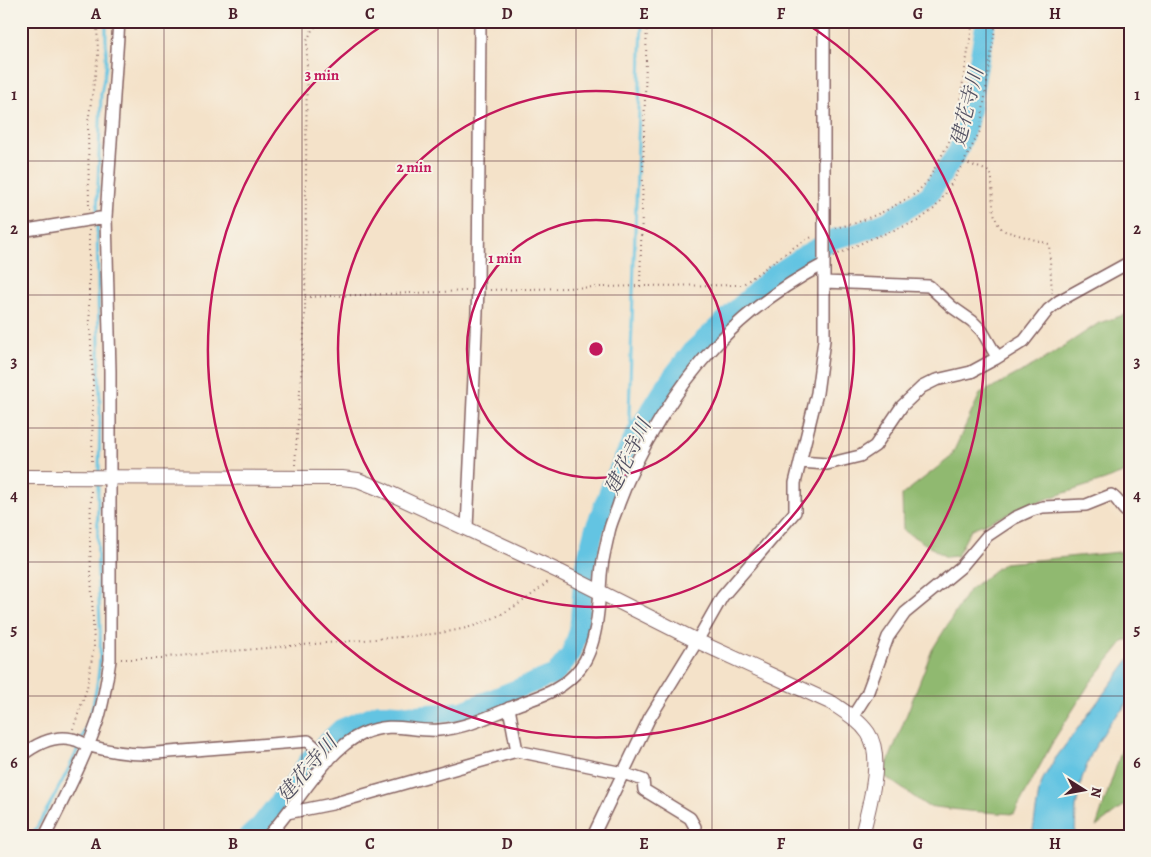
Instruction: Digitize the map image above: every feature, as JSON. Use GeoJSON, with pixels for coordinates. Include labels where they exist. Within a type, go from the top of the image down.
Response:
{"type":"FeatureCollection","features":[{"type":"Feature","properties":{"kind":"street"},"geometry":{"type":"LineString","coordinates":[[45,836],[65,797],[98,720],[110,660],[110,371],[106,217],[120,21]]}},
{"type":"Feature","properties":{"kind":"street"},"geometry":{"type":"LineString","coordinates":[[467,528],[478,290],[480,21]]}},
{"type":"Feature","properties":{"kind":"street"},"geometry":{"type":"LineString","coordinates":[[593,836],[649,719],[722,597],[795,512],[795,483],[817,392],[824,340],[824,21]]}},
{"type":"Feature","properties":{"kind":"street"},"geometry":{"type":"LineString","coordinates":[[21,231],[106,217]]}},
{"type":"Feature","properties":{"kind":"street"},"geometry":{"type":"LineString","coordinates":[[800,462],[828,464],[860,456],[874,446],[902,406],[922,387],[936,380],[971,372],[997,358],[1024,340],[1055,304],[1130,262]]}},
{"type":"Feature","properties":{"kind":"street"},"geometry":{"type":"LineString","coordinates":[[268,836],[329,760],[342,747],[360,735],[379,728],[395,726],[436,730],[460,727],[553,690],[581,667],[591,648],[598,591],[610,530],[626,483],[646,442],[683,386],[716,345],[753,311],[794,280],[824,264]]}},
{"type":"Feature","properties":{"kind":"street"},"geometry":{"type":"LineString","coordinates":[[824,282],[929,286],[939,297],[972,321],[982,331],[997,358]]}},
{"type":"Feature","properties":{"kind":"street"},"geometry":{"type":"LineString","coordinates":[[21,477],[342,478],[358,480],[383,490],[575,579],[697,641],[832,703],[853,716],[869,734],[875,750],[874,775],[862,836]]}},
{"type":"Feature","properties":{"kind":"street"},"geometry":{"type":"LineString","coordinates":[[853,716],[866,694],[888,637],[905,613],[961,567],[987,536],[1014,518],[1032,510],[1044,507],[1086,505],[1111,495],[1130,514]]}},
{"type":"Feature","properties":{"kind":"street"},"geometry":{"type":"LineString","coordinates":[[509,708],[517,751]]}},
{"type":"Feature","properties":{"kind":"street"},"geometry":{"type":"LineString","coordinates":[[21,756],[30,748],[60,738],[69,738],[88,746],[121,754],[144,754],[308,741],[329,760]]}},
{"type":"Feature","properties":{"kind":"street"},"geometry":{"type":"LineString","coordinates":[[287,813],[332,804],[517,751],[623,772],[643,780],[644,790],[690,818],[695,826]]}},
{"type":"Feature","properties":{"kind":"path"},"geometry":{"type":"LineString","coordinates":[[69,738],[87,688],[94,646],[90,546],[93,383],[89,304],[88,122],[98,56],[97,21]]}},
{"type":"Feature","properties":{"kind":"path"},"geometry":{"type":"LineString","coordinates":[[294,478],[305,317],[307,41],[312,30],[321,21]]}},
{"type":"Feature","properties":{"kind":"path"},"geometry":{"type":"LineString","coordinates":[[640,286],[647,21]]}},
{"type":"Feature","properties":{"kind":"path"},"geometry":{"type":"LineString","coordinates":[[305,297],[478,290],[742,285],[797,245],[824,232],[856,223],[885,211],[915,194],[926,182],[948,144],[956,124],[973,21]]}},
{"type":"Feature","properties":{"kind":"path"},"geometry":{"type":"LineString","coordinates":[[824,264],[832,257],[848,249],[918,221],[934,209],[944,196],[980,131],[996,21]]}},
{"type":"Feature","properties":{"kind":"path"},"geometry":{"type":"LineString","coordinates":[[964,162],[990,173],[993,178],[991,194],[996,221],[1000,228],[1049,244],[1052,297],[1055,304]]}},
{"type":"Feature","properties":{"kind":"path"},"geometry":{"type":"LineString","coordinates":[[110,660],[162,659],[167,657],[410,636],[461,629],[487,621],[509,610],[534,595],[560,572]]}},
{"type":"Feature","properties":{"kind":"green space"},"geometry":{"type":"Polygon","coordinates":[[[1130,313],[1130,470],[1052,497],[971,529],[957,556],[946,557],[903,530],[902,495],[951,457],[980,394],[1043,360],[1099,323],[1130,313]]]}},
{"type":"Feature","properties":{"kind":"green space"},"geometry":{"type":"Polygon","coordinates":[[[1130,551],[1130,640],[1125,640],[1090,683],[1055,738],[1014,814],[927,806],[883,775],[932,650],[969,590],[1004,563],[1130,551]]]}},
{"type":"Feature","properties":{"kind":"green space"},"geometry":{"type":"Polygon","coordinates":[[[1130,725],[1130,801],[1096,827],[1130,725]]]}},
{"type":"Feature","properties":{"kind":"water"},"geometry":{"type":"Polygon","coordinates":[[[1130,658],[1130,695],[1123,709],[1111,721],[1092,752],[1082,778],[1076,807],[1075,836],[1032,836],[1043,779],[1055,759],[1130,658]]]}},
{"type":"Feature","properties":{"kind":"waterway"},"geometry":{"type":"LineString","coordinates":[[97,215],[101,94],[106,67],[106,21]]}},
{"type":"Feature","properties":{"kind":"waterway"},"geometry":{"type":"LineString","coordinates":[[634,437],[629,414],[642,21]]}},
{"type":"Feature","properties":{"kind":"waterway","name":"建花寺川"},"geometry":{"type":"LineString","coordinates":[[249,836],[260,826],[310,759],[341,729],[379,713],[417,715],[462,711],[555,674],[571,654],[579,631],[584,571],[594,531],[612,484],[634,437],[669,381],[692,351],[770,278],[806,254],[834,239],[858,233],[888,221],[929,195],[958,151],[968,122],[986,21]]}},
{"type":"Feature","properties":{"kind":"waterway"},"geometry":{"type":"LineString","coordinates":[[97,221],[100,408],[99,472]]}},
{"type":"Feature","properties":{"kind":"waterway"},"geometry":{"type":"LineString","coordinates":[[32,836],[79,747],[92,709],[96,690],[100,664],[98,481]]}}]}
